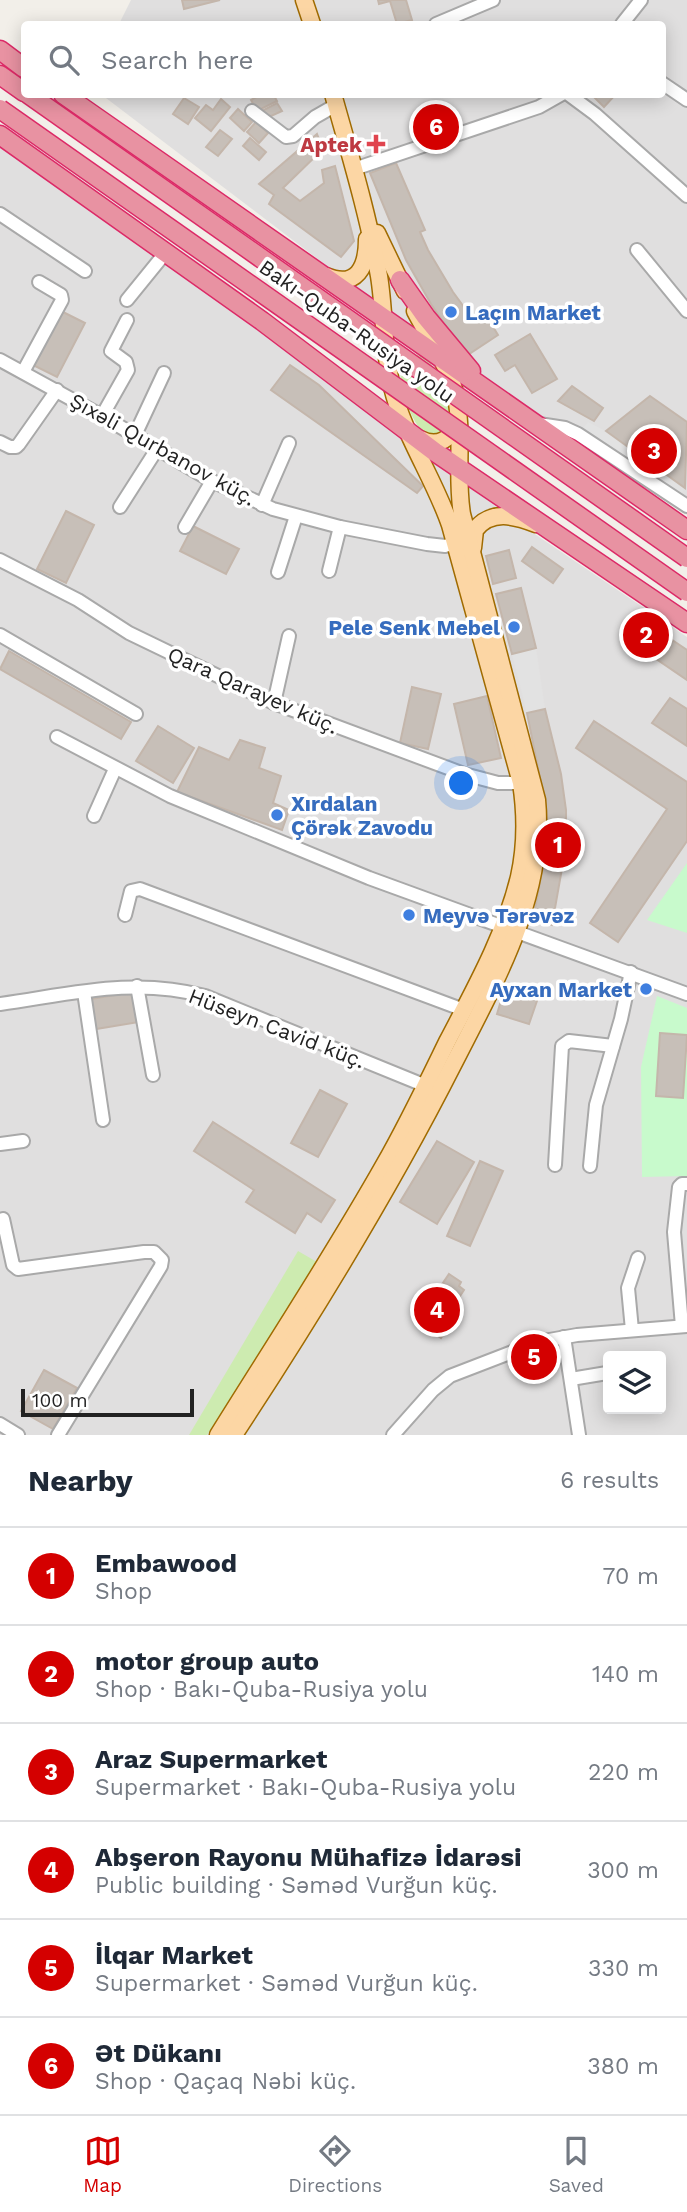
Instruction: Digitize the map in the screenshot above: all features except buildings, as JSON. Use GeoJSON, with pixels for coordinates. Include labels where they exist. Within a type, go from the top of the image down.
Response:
{"type":"FeatureCollection","features":[{"type":"Feature","properties":{"kind":"highway"},"geometry":{"type":"LineString","coordinates":[[0,50],[21,66]]}},
{"type":"Feature","properties":{"kind":"highway","name":"Bakı-Quba-Rusiya yolu"},"geometry":{"type":"LineString","coordinates":[[0,75],[21,90]]}},
{"type":"Feature","properties":{"kind":"highway","name":"Bakı-Quba-Rusiya yolu"},"geometry":{"type":"LineString","coordinates":[[33,98],[687,558]]}},
{"type":"Feature","properties":{"kind":"highway"},"geometry":{"type":"LineString","coordinates":[[69,98],[687,530]]}},
{"type":"Feature","properties":{"kind":"highway","name":"Bakı-Quba-Rusiya yolu"},"geometry":{"type":"LineString","coordinates":[[0,109],[687,592]]}},
{"type":"Feature","properties":{"kind":"highway"},"geometry":{"type":"LineString","coordinates":[[0,135],[166,251],[409,433],[687,623]]}},
{"type":"Feature","properties":{"kind":"highway"},"geometry":{"type":"LineString","coordinates":[[400,280],[456,354],[498,398]]}},
{"type":"Feature","properties":{"kind":"main road"},"geometry":{"type":"LineString","coordinates":[[304,0],[311,21]]}},
{"type":"Feature","properties":{"kind":"main road"},"geometry":{"type":"LineString","coordinates":[[234,1435],[342,1264],[419,1132],[477,1016],[509,929],[525,838],[526,820],[520,783],[455,543],[440,497],[409,433],[392,386],[381,291],[366,208],[334,100]]}},
{"type":"Feature","properties":{"kind":"main road"},"geometry":{"type":"LineString","coordinates":[[312,270],[335,280],[344,281],[355,276],[366,253],[366,208]]}},
{"type":"Feature","properties":{"kind":"main road"},"geometry":{"type":"LineString","coordinates":[[218,1435],[330,1258],[384,1164],[464,1010],[528,897],[535,865],[538,838],[537,800],[459,496],[454,390],[366,208]]}},
{"type":"Feature","properties":{"kind":"main road"},"geometry":{"type":"LineString","coordinates":[[392,386],[392,358],[402,346],[418,345],[439,356]]}},
{"type":"Feature","properties":{"kind":"main road"},"geometry":{"type":"LineString","coordinates":[[409,433],[429,443],[443,441],[452,434],[456,426],[457,411]]}},
{"type":"Feature","properties":{"kind":"main road"},"geometry":{"type":"LineString","coordinates":[[474,561],[475,530],[480,523],[492,517],[510,516],[555,531]]}},
{"type":"Feature","properties":{"kind":"street"},"geometry":{"type":"LineString","coordinates":[[443,21],[493,0]]}},
{"type":"Feature","properties":{"kind":"street"},"geometry":{"type":"LineString","coordinates":[[624,21],[641,0]]}},
{"type":"Feature","properties":{"kind":"street"},"geometry":{"type":"LineString","coordinates":[[666,85],[687,100]]}},
{"type":"Feature","properties":{"kind":"street"},"geometry":{"type":"LineString","coordinates":[[354,169],[515,116],[555,98]]}},
{"type":"Feature","properties":{"kind":"street"},"geometry":{"type":"LineString","coordinates":[[574,98],[596,114],[687,196]]}},
{"type":"Feature","properties":{"kind":"street"},"geometry":{"type":"LineString","coordinates":[[252,111],[286,137],[293,136],[334,100]]}},
{"type":"Feature","properties":{"kind":"street"},"geometry":{"type":"LineString","coordinates":[[0,214],[85,271]]}},
{"type":"Feature","properties":{"kind":"street"},"geometry":{"type":"LineString","coordinates":[[637,250],[687,311]]}},
{"type":"Feature","properties":{"kind":"street"},"geometry":{"type":"LineString","coordinates":[[127,300],[166,251]]}},
{"type":"Feature","properties":{"kind":"street"},"geometry":{"type":"LineString","coordinates":[[23,372],[62,300],[57,291],[39,282]]}},
{"type":"Feature","properties":{"kind":"street"},"geometry":{"type":"LineString","coordinates":[[102,416],[128,370],[126,362],[111,351],[127,320]]}},
{"type":"Feature","properties":{"kind":"street","name":"Şıxəli Qurbanov küç."},"geometry":{"type":"LineString","coordinates":[[0,360],[57,390],[212,481],[262,505],[340,527],[427,544],[445,546],[455,543]]}},
{"type":"Feature","properties":{"kind":"street"},"geometry":{"type":"LineString","coordinates":[[135,435],[164,373]]}},
{"type":"Feature","properties":{"kind":"street"},"geometry":{"type":"LineString","coordinates":[[0,442],[16,447],[57,390]]}},
{"type":"Feature","properties":{"kind":"street"},"geometry":{"type":"LineString","coordinates":[[531,423],[565,428],[578,434],[687,506]]}},
{"type":"Feature","properties":{"kind":"street"},"geometry":{"type":"LineString","coordinates":[[262,505],[289,443]]}},
{"type":"Feature","properties":{"kind":"street"},"geometry":{"type":"LineString","coordinates":[[120,507],[157,449]]}},
{"type":"Feature","properties":{"kind":"street"},"geometry":{"type":"LineString","coordinates":[[185,527],[212,481]]}},
{"type":"Feature","properties":{"kind":"street"},"geometry":{"type":"LineString","coordinates":[[278,572],[296,516]]}},
{"type":"Feature","properties":{"kind":"street"},"geometry":{"type":"LineString","coordinates":[[330,571],[340,527]]}},
{"type":"Feature","properties":{"kind":"street","name":"Qara Qarayev küç."},"geometry":{"type":"LineString","coordinates":[[0,560],[78,600],[128,633],[274,703],[474,777],[498,783],[520,783]]}},
{"type":"Feature","properties":{"kind":"street"},"geometry":{"type":"LineString","coordinates":[[0,635],[136,714]]}},
{"type":"Feature","properties":{"kind":"street"},"geometry":{"type":"LineString","coordinates":[[274,703],[289,636]]}},
{"type":"Feature","properties":{"kind":"street"},"geometry":{"type":"LineString","coordinates":[[57,737],[170,796],[357,873],[687,994]]}},
{"type":"Feature","properties":{"kind":"street"},"geometry":{"type":"LineString","coordinates":[[94,816],[115,769]]}},
{"type":"Feature","properties":{"kind":"street"},"geometry":{"type":"LineString","coordinates":[[125,915],[131,891],[140,889],[464,1010]]}},
{"type":"Feature","properties":{"kind":"street"},"geometry":{"type":"LineString","coordinates":[[590,1166],[596,1105],[631,972]]}},
{"type":"Feature","properties":{"kind":"street"},"geometry":{"type":"LineString","coordinates":[[137,986],[153,1075]]}},
{"type":"Feature","properties":{"kind":"street","name":"Hüseyn Cavid küç."},"geometry":{"type":"LineString","coordinates":[[0,1004],[137,986],[185,991],[205,996],[426,1086]]}},
{"type":"Feature","properties":{"kind":"street"},"geometry":{"type":"LineString","coordinates":[[84,992],[103,1120]]}},
{"type":"Feature","properties":{"kind":"street"},"geometry":{"type":"LineString","coordinates":[[555,1165],[562,1046],[569,1041],[613,1046]]}},
{"type":"Feature","properties":{"kind":"street"},"geometry":{"type":"LineString","coordinates":[[0,1144],[23,1141]]}},
{"type":"Feature","properties":{"kind":"street"},"geometry":{"type":"LineString","coordinates":[[393,1435],[433,1390],[450,1376],[538,1342],[564,1337],[685,1326],[674,1221],[679,1187],[687,1184]]}},
{"type":"Feature","properties":{"kind":"street"},"geometry":{"type":"LineString","coordinates":[[3,1219],[13,1265],[18,1269],[144,1252],[154,1252],[162,1259],[154,1278],[58,1435]]}},
{"type":"Feature","properties":{"kind":"street"},"geometry":{"type":"LineString","coordinates":[[632,1330],[628,1288],[638,1258]]}},
{"type":"Feature","properties":{"kind":"street"},"geometry":{"type":"LineString","coordinates":[[564,1337],[579,1435]]}},
{"type":"Feature","properties":{"kind":"street"},"geometry":{"type":"LineString","coordinates":[[570,1379],[603,1374]]}},
{"type":"Feature","properties":{"kind":"street"},"geometry":{"type":"LineString","coordinates":[[0,1424],[19,1435]]}},
{"type":"Feature","properties":{"kind":"shaded area"},"geometry":{"type":"Polygon","coordinates":[[[131,0],[687,0],[687,515],[452,361],[106,98],[666,98],[666,21],[120,21],[131,0]]]}},
{"type":"Feature","properties":{"kind":"shaded area"},"geometry":{"type":"Polygon","coordinates":[[[0,147],[322,372],[387,426],[517,522],[687,637],[687,1435],[0,1435],[0,147]]]}},
{"type":"Feature","properties":{"kind":"shaded area"},"geometry":{"type":"Polygon","coordinates":[[[588,422],[606,431],[685,488],[677,500],[578,434],[588,422]]]}},
{"type":"Feature","properties":{"kind":"shaded area"},"geometry":{"type":"Polygon","coordinates":[[[536,648],[545,709],[527,713],[512,654],[536,648]]]}},
{"type":"Feature","properties":{"kind":"green space"},"geometry":{"type":"Polygon","coordinates":[[[411,354],[421,356],[430,363],[438,373],[448,399],[447,423],[442,432],[434,436],[427,435],[420,429],[402,388],[401,365],[411,354]]]}},
{"type":"Feature","properties":{"kind":"green space"},"geometry":{"type":"Polygon","coordinates":[[[687,863],[687,933],[647,920],[687,863]]]}},
{"type":"Feature","properties":{"kind":"green space"},"geometry":{"type":"Polygon","coordinates":[[[657,996],[687,1008],[687,1176],[642,1177],[641,1067],[657,996]]]}},
{"type":"Feature","properties":{"kind":"green space"},"geometry":{"type":"Polygon","coordinates":[[[298,1251],[317,1262],[207,1435],[189,1435],[298,1251]]]}},
{"type":"Feature","properties":{"kind":"place","name":"Ət Dükanı"},"geometry":{"type":"Point","coordinates":[436,127]}},
{"type":"Feature","properties":{"kind":"place","name":"Aptek"},"geometry":{"type":"Point","coordinates":[376,144]}},
{"type":"Feature","properties":{"kind":"place","name":"Laçın Market"},"geometry":{"type":"Point","coordinates":[451,312]}},
{"type":"Feature","properties":{"kind":"place","name":"Araz Supermarket"},"geometry":{"type":"Point","coordinates":[654,451]}},
{"type":"Feature","properties":{"kind":"place","name":"Pele Senk Mebel"},"geometry":{"type":"Point","coordinates":[514,627]}},
{"type":"Feature","properties":{"kind":"place","name":"motor group auto"},"geometry":{"type":"Point","coordinates":[646,635]}},
{"type":"Feature","properties":{"kind":"place","name":"Xırdalan Çörək Zavodu"},"geometry":{"type":"Point","coordinates":[277,815]}},
{"type":"Feature","properties":{"kind":"place","name":"Embawood"},"geometry":{"type":"Point","coordinates":[558,845]}},
{"type":"Feature","properties":{"kind":"place","name":"Meyvə Tərəvəz"},"geometry":{"type":"Point","coordinates":[409,915]}},
{"type":"Feature","properties":{"kind":"place","name":"Ayxan Market"},"geometry":{"type":"Point","coordinates":[646,989]}},
{"type":"Feature","properties":{"kind":"place","name":"Abşeron Rayonu Mühafizə İdarəsi"},"geometry":{"type":"Point","coordinates":[437,1310]}},
{"type":"Feature","properties":{"kind":"place","name":"İlqar Market"},"geometry":{"type":"Point","coordinates":[534,1357]}}]}
